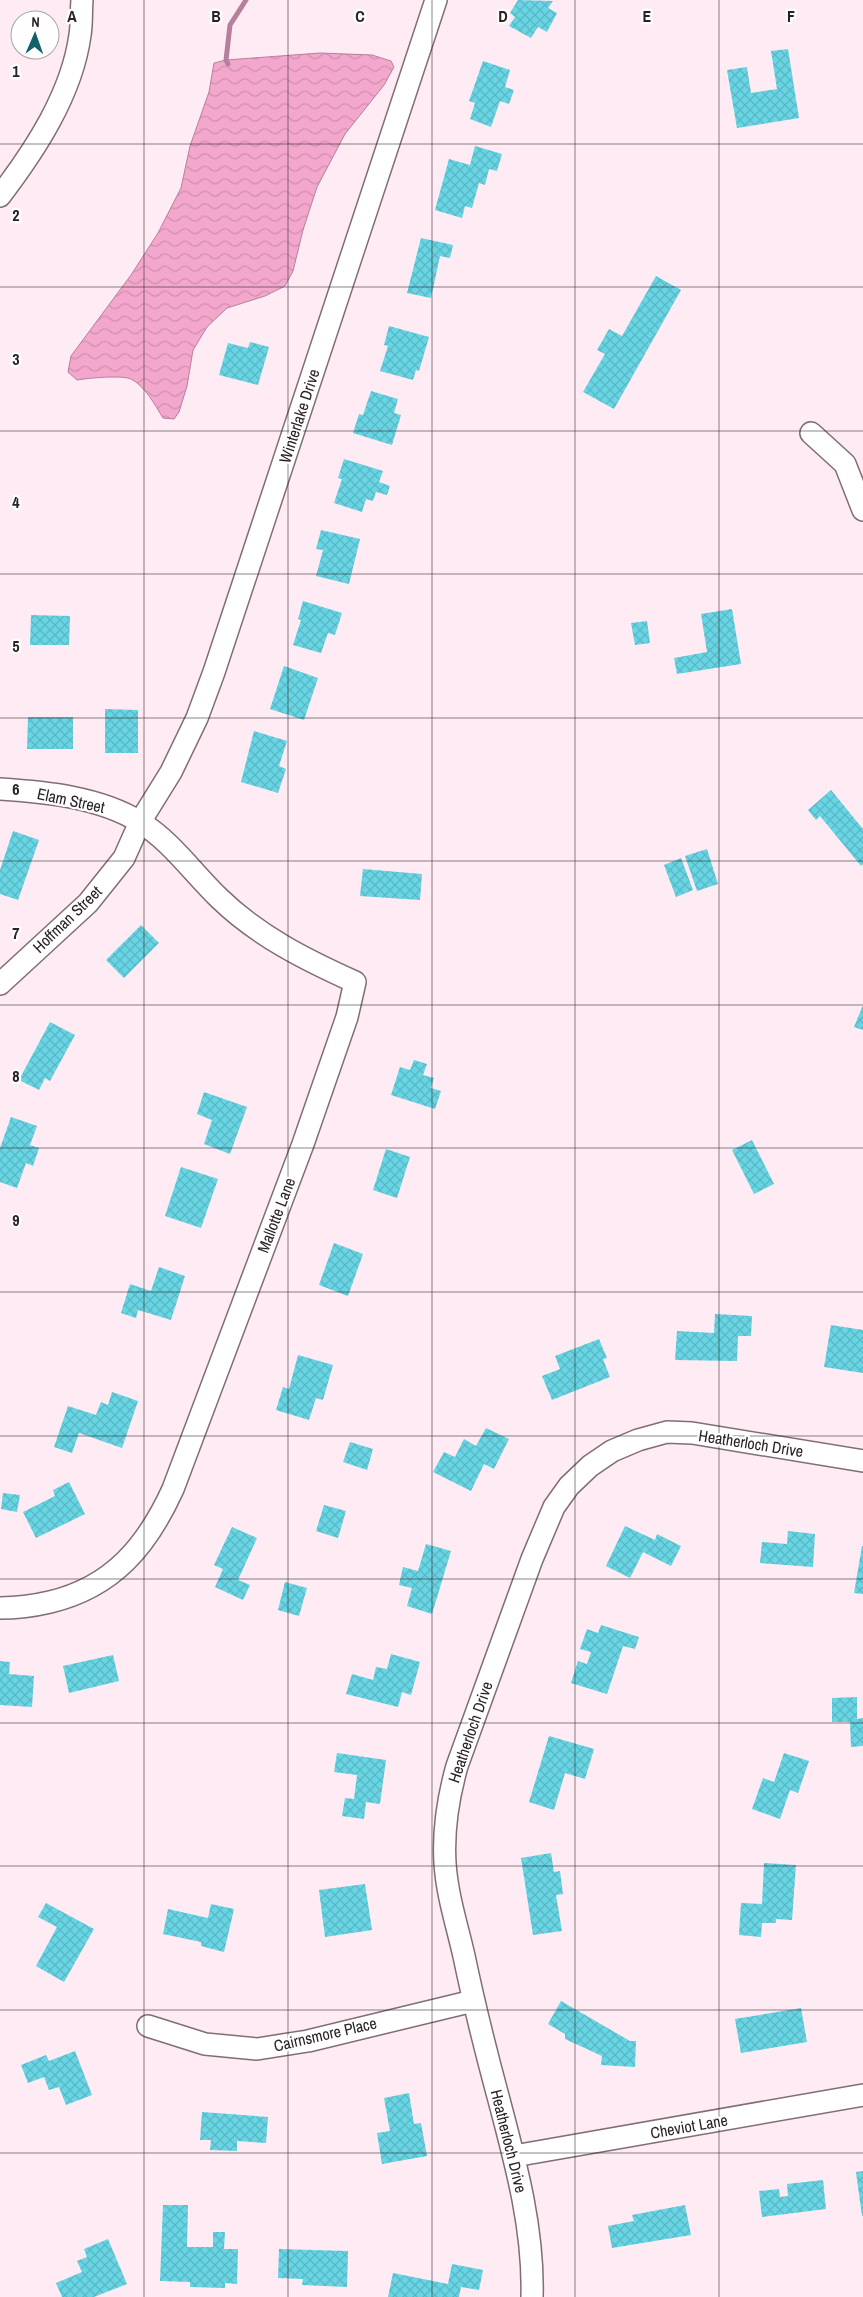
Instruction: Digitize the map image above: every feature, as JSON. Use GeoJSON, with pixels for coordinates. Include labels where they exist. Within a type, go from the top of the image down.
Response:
{"type":"FeatureCollection","features":[{"type":"Feature","properties":{"kind":"street"},"geometry":{"type":"LineString","coordinates":[[0,196],[41,136],[65,88],[80,34],[82,0]]}},
{"type":"Feature","properties":{"kind":"street","name":"Winterlake Drive"},"geometry":{"type":"LineString","coordinates":[[140,822],[170,772],[197,718],[214,672],[436,0]]}},
{"type":"Feature","properties":{"kind":"street"},"geometry":{"type":"LineString","coordinates":[[810,433],[846,464],[863,510]]}},
{"type":"Feature","properties":{"kind":"street","name":"Elam Street"},"geometry":{"type":"LineString","coordinates":[[0,789],[26,790],[90,801],[140,822]]}},
{"type":"Feature","properties":{"kind":"street","name":"Hoffman Street"},"geometry":{"type":"LineString","coordinates":[[0,984],[88,903],[124,858],[140,822]]}},
{"type":"Feature","properties":{"kind":"street","name":"Mallotte Lane"},"geometry":{"type":"LineString","coordinates":[[0,1608],[29,1606],[65,1598],[104,1580],[135,1552],[160,1516],[173,1489],[303,1144],[347,1017],[355,982],[314,964],[238,916],[180,856],[140,822]]}},
{"type":"Feature","properties":{"kind":"street","name":"Heatherloch Drive"},"geometry":{"type":"LineString","coordinates":[[532,2297],[533,2266],[530,2232],[514,2156],[473,2001],[445,1864],[444,1839],[450,1793],[456,1766],[532,1559],[554,1507],[569,1486],[590,1466],[612,1451],[638,1440],[666,1432],[692,1433],[863,1461]]}},
{"type":"Feature","properties":{"kind":"street","name":"Cairnsmore Place"},"geometry":{"type":"LineString","coordinates":[[148,2026],[205,2044],[256,2049],[308,2041],[473,2001]]}},
{"type":"Feature","properties":{"kind":"street","name":"Cheviot Lane"},"geometry":{"type":"LineString","coordinates":[[514,2156],[863,2096]]}},
{"type":"Feature","properties":{"kind":"water"},"geometry":{"type":"Polygon","coordinates":[[[320,53],[372,55],[391,61],[394,67],[384,85],[345,134],[317,187],[303,230],[293,271],[285,286],[265,296],[227,308],[207,327],[193,350],[187,386],[179,412],[174,419],[163,418],[145,391],[131,379],[113,377],[77,380],[68,372],[71,356],[131,275],[158,233],[181,188],[190,146],[209,92],[214,63],[226,60],[320,53]]]}},
{"type":"Feature","properties":{"kind":"building"},"geometry":{"type":"Polygon","coordinates":[[[518,0],[553,1],[548,8],[557,13],[547,32],[538,27],[531,38],[509,26],[515,17],[510,13],[518,0]]]}},
{"type":"Feature","properties":{"kind":"building"},"geometry":{"type":"Polygon","coordinates":[[[788,49],[799,118],[737,128],[727,70],[747,67],[751,93],[777,89],[771,51],[788,49]]]}},
{"type":"Feature","properties":{"kind":"building"},"geometry":{"type":"Polygon","coordinates":[[[483,61],[510,70],[505,87],[514,90],[509,104],[500,101],[491,127],[470,119],[475,103],[469,101],[483,61]]]}},
{"type":"Feature","properties":{"kind":"building"},"geometry":{"type":"Polygon","coordinates":[[[475,146],[502,154],[497,171],[489,169],[485,185],[479,183],[472,208],[465,206],[462,218],[435,210],[449,159],[470,165],[475,146]]]}},
{"type":"Feature","properties":{"kind":"building"},"geometry":{"type":"Polygon","coordinates":[[[421,238],[453,245],[450,258],[440,256],[431,298],[407,293],[421,238]]]}},
{"type":"Feature","properties":{"kind":"building"},"geometry":{"type":"Polygon","coordinates":[[[656,276],[681,290],[614,409],[583,392],[605,354],[597,350],[609,329],[622,336],[656,276]]]}},
{"type":"Feature","properties":{"kind":"building"},"geometry":{"type":"Polygon","coordinates":[[[389,326],[429,337],[419,371],[416,370],[413,380],[380,371],[388,346],[384,345],[389,326]]]}},
{"type":"Feature","properties":{"kind":"building"},"geometry":{"type":"Polygon","coordinates":[[[250,342],[269,347],[258,385],[219,375],[228,343],[248,348],[250,342]]]}},
{"type":"Feature","properties":{"kind":"building"},"geometry":{"type":"Polygon","coordinates":[[[371,391],[398,399],[394,413],[401,415],[392,445],[353,433],[359,414],[363,415],[371,391]]]}},
{"type":"Feature","properties":{"kind":"building"},"geometry":{"type":"Polygon","coordinates":[[[344,459],[383,471],[379,482],[390,486],[387,495],[376,492],[373,501],[366,499],[362,512],[334,503],[342,479],[338,478],[344,459]]]}},
{"type":"Feature","properties":{"kind":"building"},"geometry":{"type":"Polygon","coordinates":[[[321,530],[360,539],[349,584],[316,576],[323,550],[316,549],[321,530]]]}},
{"type":"Feature","properties":{"kind":"building"},"geometry":{"type":"Polygon","coordinates":[[[303,601],[342,613],[335,635],[328,633],[321,653],[293,645],[301,620],[298,619],[303,601]]]}},
{"type":"Feature","properties":{"kind":"building"},"geometry":{"type":"Polygon","coordinates":[[[732,609],[741,664],[677,674],[674,658],[707,652],[701,614],[732,609]]]}},
{"type":"Feature","properties":{"kind":"building"},"geometry":{"type":"Polygon","coordinates":[[[31,615],[70,616],[69,645],[30,645],[31,615]]]}},
{"type":"Feature","properties":{"kind":"building"},"geometry":{"type":"Polygon","coordinates":[[[647,621],[650,643],[635,645],[631,623],[647,621]]]}},
{"type":"Feature","properties":{"kind":"building"},"geometry":{"type":"Polygon","coordinates":[[[284,666],[318,678],[304,720],[270,709],[284,666]]]}},
{"type":"Feature","properties":{"kind":"building"},"geometry":{"type":"Polygon","coordinates":[[[105,709],[138,710],[138,753],[105,753],[105,709]]]}},
{"type":"Feature","properties":{"kind":"building"},"geometry":{"type":"Polygon","coordinates":[[[28,717],[73,717],[73,749],[27,749],[28,717]]]}},
{"type":"Feature","properties":{"kind":"building"},"geometry":{"type":"Polygon","coordinates":[[[254,731],[287,741],[279,766],[286,769],[278,793],[241,782],[254,731]]]}},
{"type":"Feature","properties":{"kind":"building"},"geometry":{"type":"Polygon","coordinates":[[[831,790],[863,829],[863,864],[861,866],[820,816],[816,820],[808,810],[831,790]]]}},
{"type":"Feature","properties":{"kind":"building"},"geometry":{"type":"Polygon","coordinates":[[[13,831],[39,840],[18,900],[0,894],[0,870],[13,831]]]}},
{"type":"Feature","properties":{"kind":"building"},"geometry":{"type":"Polygon","coordinates":[[[707,849],[718,884],[697,891],[685,856],[707,849]]]}},
{"type":"Feature","properties":{"kind":"building"},"geometry":{"type":"Polygon","coordinates":[[[681,858],[693,890],[676,897],[664,865],[681,858]]]}},
{"type":"Feature","properties":{"kind":"building"},"geometry":{"type":"Polygon","coordinates":[[[363,869],[422,874],[420,900],[360,896],[363,869]]]}},
{"type":"Feature","properties":{"kind":"building"},"geometry":{"type":"Polygon","coordinates":[[[141,925],[159,943],[124,978],[106,960],[141,925]]]}},
{"type":"Feature","properties":{"kind":"building"},"geometry":{"type":"Polygon","coordinates":[[[863,1005],[863,1030],[854,1027],[863,1005]]]}},
{"type":"Feature","properties":{"kind":"building"},"geometry":{"type":"Polygon","coordinates":[[[50,1022],[75,1035],[50,1081],[45,1078],[39,1090],[19,1080],[50,1022]]]}},
{"type":"Feature","properties":{"kind":"building"},"geometry":{"type":"Polygon","coordinates":[[[414,1060],[427,1064],[423,1075],[434,1078],[431,1088],[441,1091],[435,1109],[391,1095],[400,1067],[410,1070],[414,1060]]]}},
{"type":"Feature","properties":{"kind":"building"},"geometry":{"type":"Polygon","coordinates":[[[204,1092],[247,1107],[230,1154],[204,1144],[212,1120],[197,1114],[204,1092]]]}},
{"type":"Feature","properties":{"kind":"building"},"geometry":{"type":"Polygon","coordinates":[[[11,1117],[37,1126],[30,1145],[39,1148],[33,1166],[26,1163],[17,1188],[0,1182],[0,1148],[11,1117]]]}},
{"type":"Feature","properties":{"kind":"building"},"geometry":{"type":"Polygon","coordinates":[[[752,1140],[774,1184],[754,1194],[732,1150],[752,1140]]]}},
{"type":"Feature","properties":{"kind":"building"},"geometry":{"type":"Polygon","coordinates":[[[386,1149],[410,1157],[397,1198],[373,1190],[386,1149]]]}},
{"type":"Feature","properties":{"kind":"building"},"geometry":{"type":"Polygon","coordinates":[[[181,1167],[218,1179],[201,1228],[165,1216],[181,1167]]]}},
{"type":"Feature","properties":{"kind":"building"},"geometry":{"type":"Polygon","coordinates":[[[334,1243],[363,1254],[348,1296],[319,1285],[334,1243]]]}},
{"type":"Feature","properties":{"kind":"building"},"geometry":{"type":"Polygon","coordinates":[[[159,1267],[185,1276],[171,1320],[138,1310],[136,1318],[121,1313],[130,1284],[151,1291],[159,1267]]]}},
{"type":"Feature","properties":{"kind":"building"},"geometry":{"type":"Polygon","coordinates":[[[715,1314],[752,1316],[751,1336],[738,1336],[737,1361],[675,1360],[677,1331],[714,1333],[715,1314]]]}},
{"type":"Feature","properties":{"kind":"building"},"geometry":{"type":"Polygon","coordinates":[[[831,1325],[863,1330],[863,1373],[824,1367],[831,1325]]]}},
{"type":"Feature","properties":{"kind":"building"},"geometry":{"type":"Polygon","coordinates":[[[599,1339],[607,1358],[603,1359],[610,1377],[552,1400],[542,1376],[560,1369],[555,1356],[599,1339]]]}},
{"type":"Feature","properties":{"kind":"building"},"geometry":{"type":"Polygon","coordinates":[[[298,1355],[333,1365],[323,1400],[316,1398],[309,1420],[276,1410],[283,1387],[289,1389],[298,1355]]]}},
{"type":"Feature","properties":{"kind":"building"},"geometry":{"type":"Polygon","coordinates":[[[112,1392],[138,1401],[122,1448],[79,1433],[72,1453],[54,1447],[68,1406],[96,1415],[101,1402],[108,1405],[112,1392]]]}},
{"type":"Feature","properties":{"kind":"building"},"geometry":{"type":"Polygon","coordinates":[[[486,1428],[509,1439],[494,1469],[484,1464],[471,1491],[433,1472],[444,1452],[455,1457],[464,1439],[476,1446],[486,1428]]]}},
{"type":"Feature","properties":{"kind":"building"},"geometry":{"type":"Polygon","coordinates":[[[350,1442],[373,1449],[367,1470],[343,1462],[350,1442]]]}},
{"type":"Feature","properties":{"kind":"building"},"geometry":{"type":"Polygon","coordinates":[[[69,1482],[85,1514],[36,1538],[23,1512],[55,1496],[53,1490],[69,1482]]]}},
{"type":"Feature","properties":{"kind":"building"},"geometry":{"type":"Polygon","coordinates":[[[3,1493],[20,1495],[17,1512],[1,1509],[3,1493]]]}},
{"type":"Feature","properties":{"kind":"building"},"geometry":{"type":"Polygon","coordinates":[[[324,1505],[346,1511],[338,1538],[316,1531],[324,1505]]]}},
{"type":"Feature","properties":{"kind":"building"},"geometry":{"type":"Polygon","coordinates":[[[625,1526],[655,1540],[657,1534],[681,1546],[671,1566],[643,1552],[630,1578],[606,1566],[625,1526]]]}},
{"type":"Feature","properties":{"kind":"building"},"geometry":{"type":"Polygon","coordinates":[[[232,1527],[257,1538],[238,1580],[250,1585],[243,1600],[215,1587],[223,1569],[214,1565],[232,1527]]]}},
{"type":"Feature","properties":{"kind":"building"},"geometry":{"type":"Polygon","coordinates":[[[788,1531],[815,1534],[813,1567],[760,1563],[762,1542],[787,1544],[788,1531]]]}},
{"type":"Feature","properties":{"kind":"building"},"geometry":{"type":"Polygon","coordinates":[[[426,1544],[451,1551],[432,1614],[407,1606],[412,1588],[399,1585],[403,1567],[418,1571],[426,1544]]]}},
{"type":"Feature","properties":{"kind":"building"},"geometry":{"type":"Polygon","coordinates":[[[863,1546],[863,1594],[854,1593],[863,1546]]]}},
{"type":"Feature","properties":{"kind":"building"},"geometry":{"type":"Polygon","coordinates":[[[285,1582],[307,1588],[299,1616],[278,1610],[285,1582]]]}},
{"type":"Feature","properties":{"kind":"building"},"geometry":{"type":"Polygon","coordinates":[[[601,1625],[639,1637],[635,1649],[623,1646],[607,1694],[571,1683],[578,1661],[587,1664],[591,1652],[580,1649],[587,1629],[598,1633],[601,1625]]]}},
{"type":"Feature","properties":{"kind":"building"},"geometry":{"type":"Polygon","coordinates":[[[391,1654],[420,1662],[411,1695],[402,1692],[398,1707],[346,1694],[352,1674],[373,1680],[376,1667],[387,1669],[391,1654]]]}},
{"type":"Feature","properties":{"kind":"building"},"geometry":{"type":"Polygon","coordinates":[[[113,1655],[119,1681],[69,1693],[63,1666],[113,1655]]]}},
{"type":"Feature","properties":{"kind":"building"},"geometry":{"type":"Polygon","coordinates":[[[0,1661],[10,1662],[9,1674],[34,1676],[32,1707],[0,1705],[0,1661]]]}},
{"type":"Feature","properties":{"kind":"building"},"geometry":{"type":"Polygon","coordinates":[[[857,1697],[857,1719],[863,1718],[863,1746],[851,1747],[850,1722],[832,1722],[832,1698],[857,1697]]]}},
{"type":"Feature","properties":{"kind":"building"},"geometry":{"type":"Polygon","coordinates":[[[549,1736],[594,1749],[585,1779],[565,1773],[554,1810],[529,1802],[549,1736]]]}},
{"type":"Feature","properties":{"kind":"building"},"geometry":{"type":"Polygon","coordinates":[[[337,1753],[386,1760],[380,1804],[366,1802],[364,1819],[342,1816],[345,1798],[354,1799],[357,1775],[334,1772],[337,1753]]]}},
{"type":"Feature","properties":{"kind":"building"},"geometry":{"type":"Polygon","coordinates":[[[784,1753],[809,1761],[798,1793],[790,1790],[780,1819],[752,1809],[763,1778],[774,1782],[784,1753]]]}},
{"type":"Feature","properties":{"kind":"building"},"geometry":{"type":"Polygon","coordinates":[[[551,1853],[554,1872],[560,1871],[563,1894],[556,1895],[562,1931],[533,1935],[521,1858],[551,1853]]]}},
{"type":"Feature","properties":{"kind":"building"},"geometry":{"type":"Polygon","coordinates":[[[764,1863],[796,1865],[792,1920],[776,1919],[776,1923],[762,1923],[761,1937],[739,1935],[741,1903],[762,1904],[764,1863]]]}},
{"type":"Feature","properties":{"kind":"building"},"geometry":{"type":"Polygon","coordinates":[[[365,1884],[372,1930],[325,1937],[319,1890],[365,1884]]]}},
{"type":"Feature","properties":{"kind":"building"},"geometry":{"type":"Polygon","coordinates":[[[46,1903],[94,1929],[64,1982],[36,1966],[57,1927],[38,1917],[46,1903]]]}},
{"type":"Feature","properties":{"kind":"building"},"geometry":{"type":"Polygon","coordinates":[[[211,1904],[234,1909],[224,1952],[201,1946],[201,1942],[163,1934],[168,1909],[208,1918],[211,1904]]]}},
{"type":"Feature","properties":{"kind":"building"},"geometry":{"type":"Polygon","coordinates":[[[561,2001],[630,2041],[636,2041],[635,2067],[601,2065],[602,2056],[565,2039],[565,2034],[548,2024],[561,2001]]]}},
{"type":"Feature","properties":{"kind":"building"},"geometry":{"type":"Polygon","coordinates":[[[801,2008],[807,2042],[741,2053],[735,2019],[801,2008]]]}},
{"type":"Feature","properties":{"kind":"building"},"geometry":{"type":"Polygon","coordinates":[[[75,2051],[92,2095],[66,2105],[59,2087],[49,2090],[44,2077],[28,2083],[21,2065],[46,2055],[49,2061],[75,2051]]]}},
{"type":"Feature","properties":{"kind":"building"},"geometry":{"type":"Polygon","coordinates":[[[409,2093],[414,2124],[421,2123],[427,2156],[382,2164],[377,2133],[390,2131],[384,2098],[409,2093]]]}},
{"type":"Feature","properties":{"kind":"building"},"geometry":{"type":"Polygon","coordinates":[[[202,2112],[268,2117],[266,2143],[237,2141],[237,2151],[210,2150],[211,2140],[200,2140],[202,2112]]]}},
{"type":"Feature","properties":{"kind":"building"},"geometry":{"type":"Polygon","coordinates":[[[863,2171],[863,2216],[862,2216],[856,2172],[863,2171]]]}},
{"type":"Feature","properties":{"kind":"building"},"geometry":{"type":"Polygon","coordinates":[[[823,2180],[826,2209],[762,2217],[759,2191],[779,2189],[780,2197],[788,2196],[787,2184],[823,2180]]]}},
{"type":"Feature","properties":{"kind":"building"},"geometry":{"type":"Polygon","coordinates":[[[163,2205],[188,2205],[187,2247],[213,2247],[213,2232],[225,2232],[224,2249],[238,2249],[237,2284],[225,2283],[225,2288],[190,2287],[190,2282],[160,2281],[163,2205]]]}},
{"type":"Feature","properties":{"kind":"building"},"geometry":{"type":"Polygon","coordinates":[[[685,2205],[691,2235],[612,2248],[608,2226],[634,2221],[632,2215],[685,2205]]]}},
{"type":"Feature","properties":{"kind":"building"},"geometry":{"type":"Polygon","coordinates":[[[108,2239],[127,2284],[94,2297],[62,2297],[56,2283],[82,2272],[77,2261],[87,2257],[84,2249],[108,2239]]]}},
{"type":"Feature","properties":{"kind":"building"},"geometry":{"type":"Polygon","coordinates":[[[279,2249],[348,2251],[347,2287],[302,2285],[303,2279],[278,2278],[279,2249]]]}},
{"type":"Feature","properties":{"kind":"building"},"geometry":{"type":"Polygon","coordinates":[[[452,2264],[483,2270],[479,2290],[461,2287],[459,2297],[388,2297],[393,2273],[448,2284],[452,2264]]]}},
{"type":"Feature","properties":{"kind":"waterway"},"geometry":{"type":"LineString","coordinates":[[228,64],[226,60],[230,25],[246,0]]}}]}
